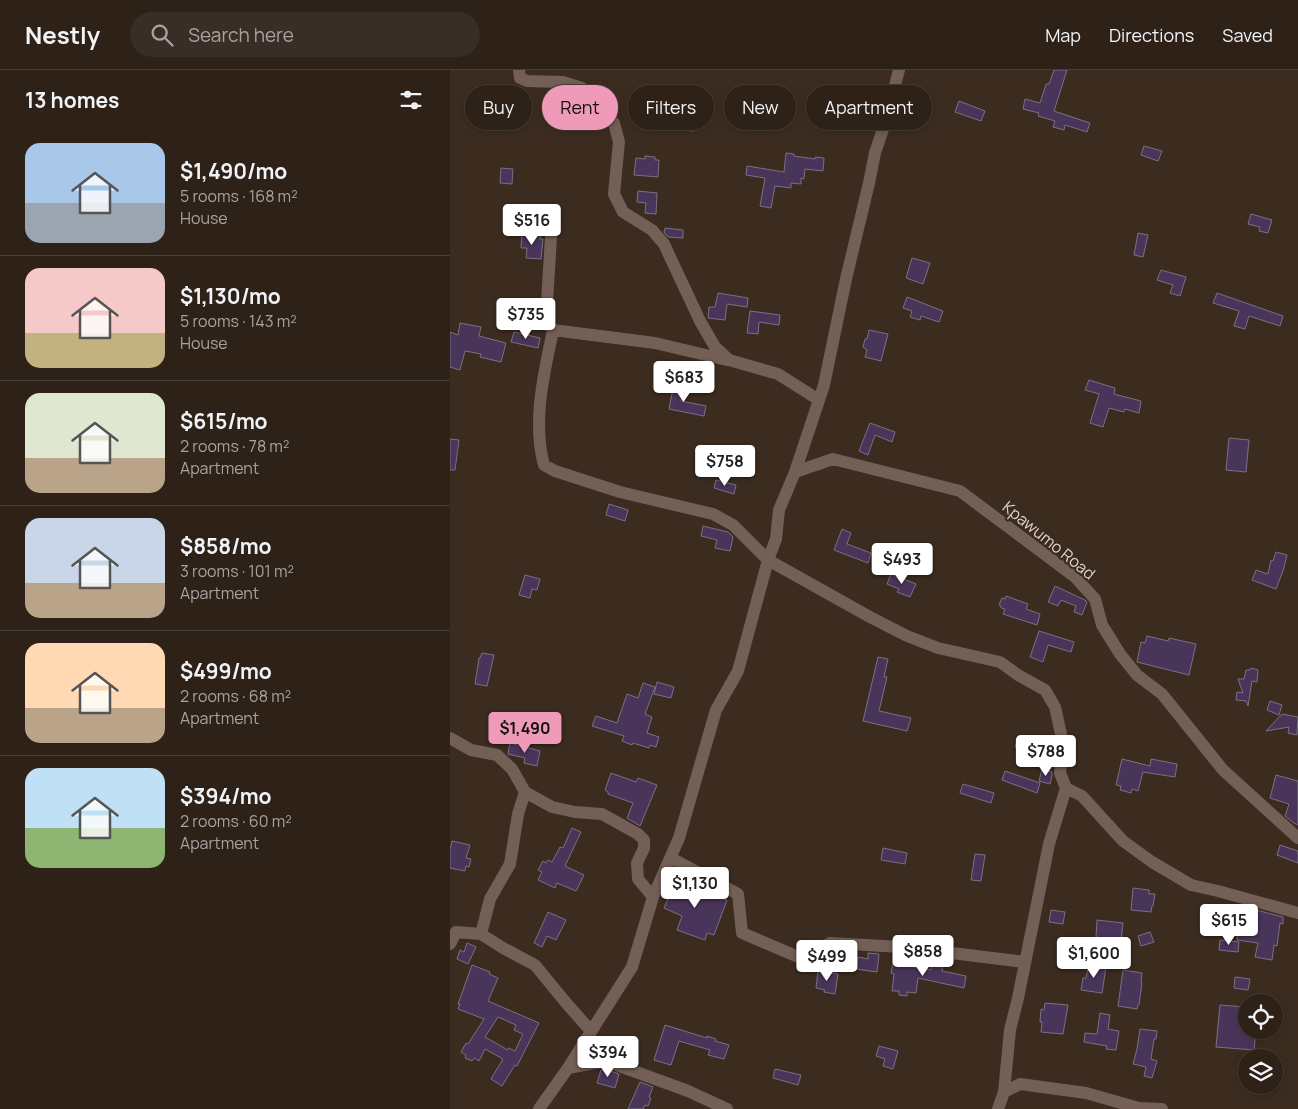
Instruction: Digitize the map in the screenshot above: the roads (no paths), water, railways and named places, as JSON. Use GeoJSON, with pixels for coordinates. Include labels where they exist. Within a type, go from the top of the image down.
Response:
{"type":"FeatureCollection","features":[{"type":"Feature","properties":{"kind":"street"},"geometry":{"type":"LineString","coordinates":[[519,70],[520,78],[527,81],[563,82],[582,88],[614,123],[619,142],[614,194],[623,212],[652,230],[664,244],[700,321],[715,347],[729,360]]}},
{"type":"Feature","properties":{"kind":"street"},"geometry":{"type":"LineString","coordinates":[[539,1109],[568,1068],[632,968],[653,897],[679,838],[716,710],[738,671],[768,560],[776,539],[779,510],[795,472],[824,385],[874,153],[885,123],[899,70]]}},
{"type":"Feature","properties":{"kind":"street"},"geometry":{"type":"LineString","coordinates":[[551,237],[546,319],[553,330],[654,344],[729,360],[778,374],[819,400]]}},
{"type":"Feature","properties":{"kind":"street"},"geometry":{"type":"LineString","coordinates":[[553,330],[539,407],[540,449],[544,465],[555,471],[620,492],[713,514],[733,524],[768,560],[908,636],[938,648],[1000,662],[1018,675],[1045,690],[1055,707],[1063,743],[1060,773],[1066,788],[1049,844],[1010,1030],[1004,1092],[998,1109]]}},
{"type":"Feature","properties":{"kind":"street","name":"Kpawumo Road"},"geometry":{"type":"LineString","coordinates":[[795,472],[833,459],[960,491],[1075,577],[1095,599],[1102,625],[1120,654],[1137,674],[1162,694],[1223,770],[1298,838]]}},
{"type":"Feature","properties":{"kind":"street"},"geometry":{"type":"LineString","coordinates":[[450,738],[471,750],[497,756],[512,769],[525,792],[552,807],[575,812],[602,814],[638,834],[644,840],[644,848],[637,863],[638,879],[653,897]]}},
{"type":"Feature","properties":{"kind":"street"},"geometry":{"type":"LineString","coordinates":[[1066,788],[1082,796],[1123,841],[1152,862],[1191,885],[1298,913]]}},
{"type":"Feature","properties":{"kind":"street"},"geometry":{"type":"LineString","coordinates":[[481,934],[490,899],[510,864],[518,814],[525,792]]}},
{"type":"Feature","properties":{"kind":"street"},"geometry":{"type":"LineString","coordinates":[[670,858],[738,894],[742,933],[802,959],[830,943],[902,948],[1025,962]]}},
{"type":"Feature","properties":{"kind":"street"},"geometry":{"type":"LineString","coordinates":[[450,944],[456,932],[481,934],[503,948],[535,964],[591,1031]]}},
{"type":"Feature","properties":{"kind":"street"},"geometry":{"type":"LineString","coordinates":[[568,1068],[606,1061],[688,1091],[727,1109]]}},
{"type":"Feature","properties":{"kind":"street"},"geometry":{"type":"LineString","coordinates":[[1004,1092],[1020,1084],[1086,1093],[1139,1108],[1162,1109]]}}]}
